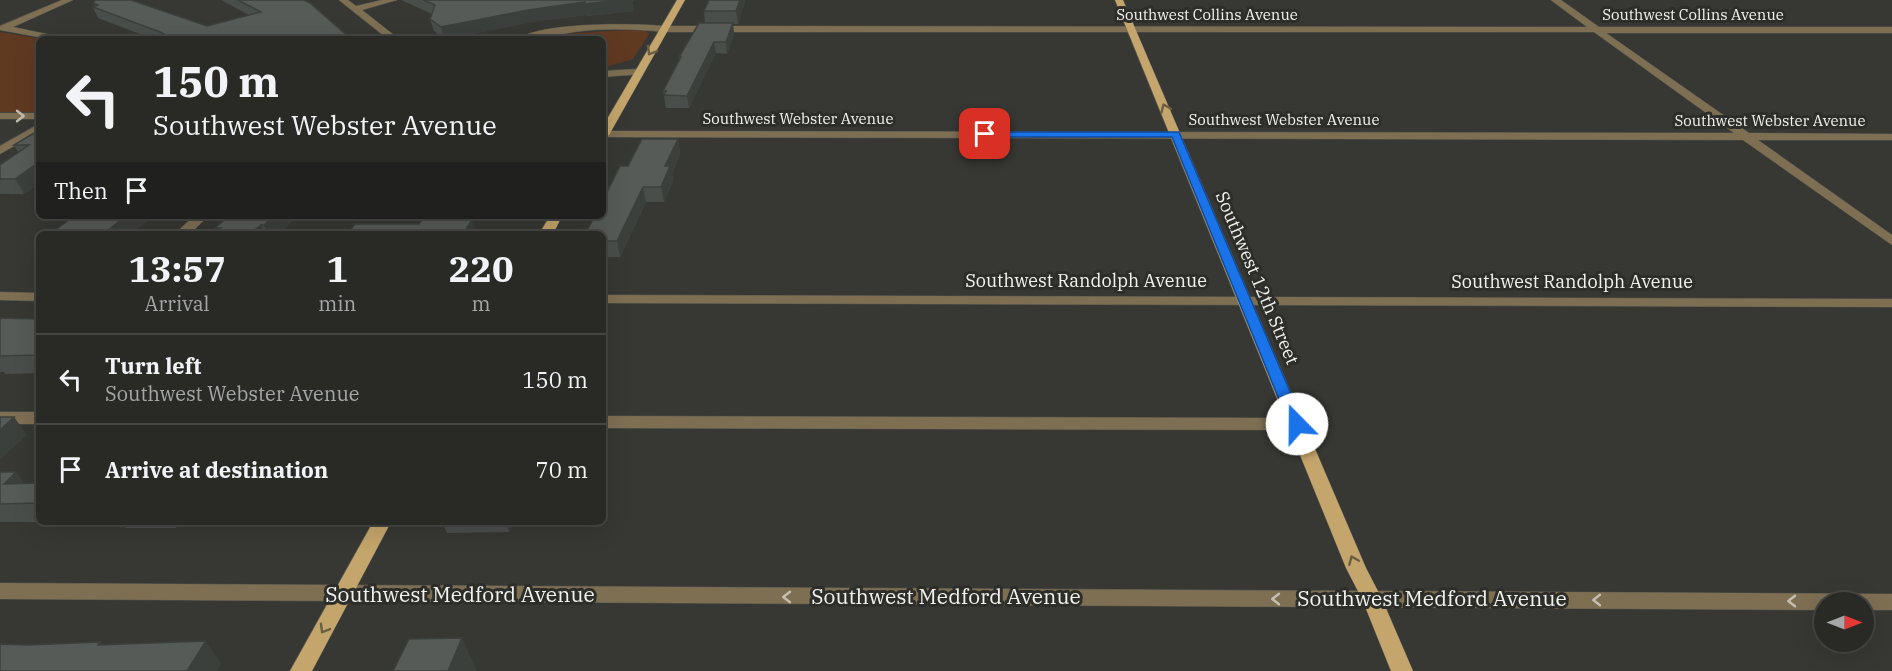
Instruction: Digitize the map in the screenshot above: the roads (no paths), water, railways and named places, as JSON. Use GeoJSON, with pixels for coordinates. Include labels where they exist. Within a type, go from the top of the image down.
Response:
{"type":"FeatureCollection","features":[{"type":"Feature","properties":{"kind":"main road"},"geometry":{"type":"LineString","coordinates":[[606,130],[681,0]]}},
{"type":"Feature","properties":{"kind":"main road","name":"Southwest 12th Street"},"geometry":{"type":"LineString","coordinates":[[1119,0],[1356,568],[1372,599],[1402,671]]}},
{"type":"Feature","properties":{"kind":"main road"},"geometry":{"type":"LineString","coordinates":[[301,671],[380,525]]}},
{"type":"Feature","properties":{"kind":"street"},"geometry":{"type":"LineString","coordinates":[[1,28],[69,0]]}},
{"type":"Feature","properties":{"kind":"street"},"geometry":{"type":"LineString","coordinates":[[343,0],[390,36]]}},
{"type":"Feature","properties":{"kind":"street"},"geometry":{"type":"LineString","coordinates":[[355,9],[393,0]]}},
{"type":"Feature","properties":{"kind":"street"},"geometry":{"type":"LineString","coordinates":[[1556,0],[1892,241]]}},
{"type":"Feature","properties":{"kind":"street","name":"Southwest Collins Avenue"},"geometry":{"type":"LineString","coordinates":[[540,36],[581,29],[628,26],[664,29],[1892,30]]}},
{"type":"Feature","properties":{"kind":"street"},"geometry":{"type":"LineString","coordinates":[[1,28],[48,36]]}},
{"type":"Feature","properties":{"kind":"street"},"geometry":{"type":"LineString","coordinates":[[606,74],[639,72]]}},
{"type":"Feature","properties":{"kind":"street"},"geometry":{"type":"LineString","coordinates":[[0,116],[36,116]]}},
{"type":"Feature","properties":{"kind":"street"},"geometry":{"type":"LineString","coordinates":[[0,151],[36,129]]}},
{"type":"Feature","properties":{"kind":"street","name":"Southwest Webster Avenue"},"geometry":{"type":"LineString","coordinates":[[606,135],[1892,136]]}},
{"type":"Feature","properties":{"kind":"street"},"geometry":{"type":"LineString","coordinates":[[185,231],[199,219]]}},
{"type":"Feature","properties":{"kind":"street"},"geometry":{"type":"LineString","coordinates":[[0,296],[36,297]]}},
{"type":"Feature","properties":{"kind":"street","name":"Southwest Randolph Avenue"},"geometry":{"type":"LineString","coordinates":[[606,299],[1892,303]]}},
{"type":"Feature","properties":{"kind":"street"},"geometry":{"type":"LineString","coordinates":[[0,418],[36,418]]}},
{"type":"Feature","properties":{"kind":"street"},"geometry":{"type":"LineString","coordinates":[[606,422],[1297,424]]}},
{"type":"Feature","properties":{"kind":"street","name":"Southwest Medford Avenue"},"geometry":{"type":"LineString","coordinates":[[0,591],[344,595],[1892,602]]}}]}
